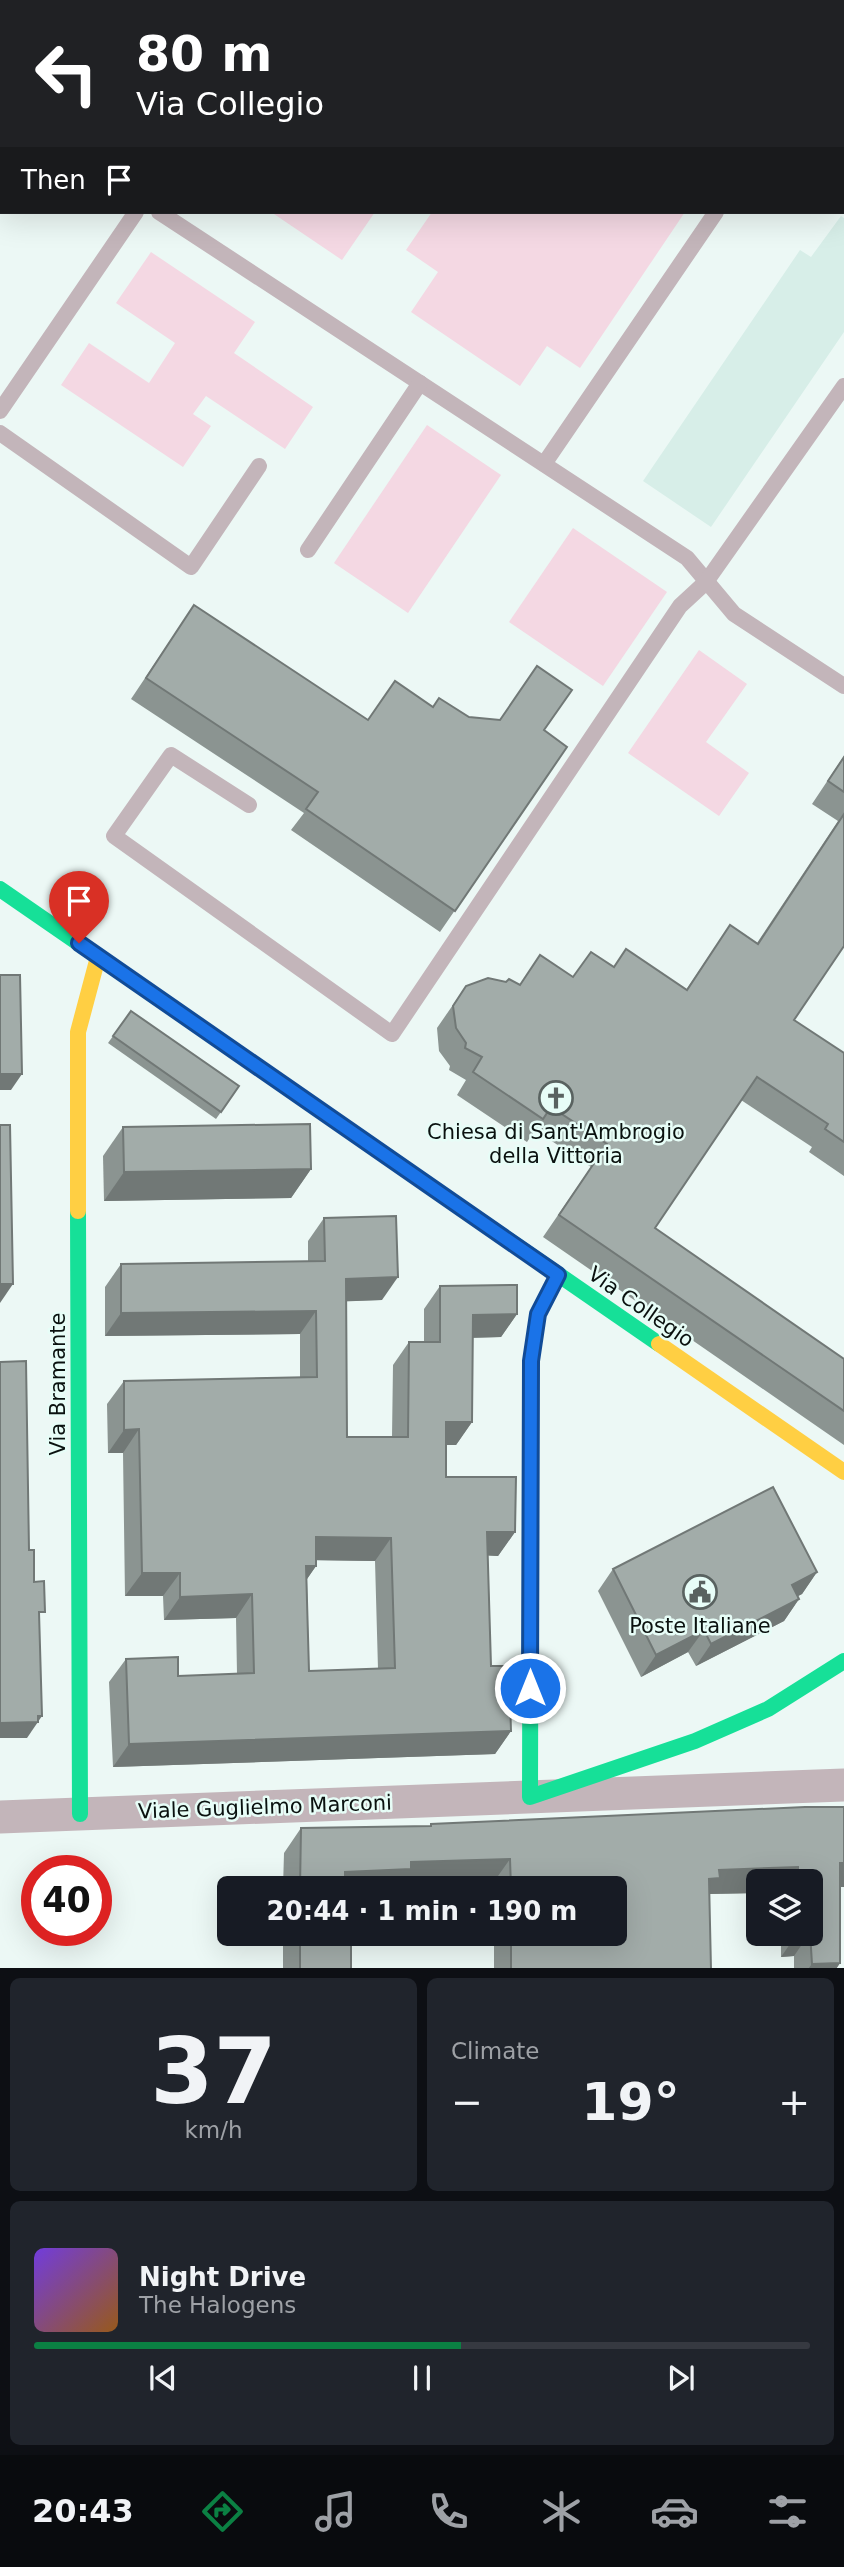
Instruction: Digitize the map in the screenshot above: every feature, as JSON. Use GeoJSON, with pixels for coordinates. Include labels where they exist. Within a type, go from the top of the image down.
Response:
{"type":"FeatureCollection","features":[{"type":"Feature","properties":{"kind":"street","name":"Via Collegio"},"geometry":{"type":"LineString","coordinates":[[0,889],[844,1472]]}},
{"type":"Feature","properties":{"kind":"street","name":"Via Bramante"},"geometry":{"type":"LineString","coordinates":[[80,1814],[78,1032],[99,957]]}},
{"type":"Feature","properties":{"kind":"street"},"geometry":{"type":"LineString","coordinates":[[530,1797],[531,1361],[538,1314],[558,1275]]}},
{"type":"Feature","properties":{"kind":"street","name":"Viale Guglielmo Marconi"},"geometry":{"type":"LineString","coordinates":[[530,1797],[695,1741],[768,1709],[844,1661]]}},
{"type":"Feature","properties":{"kind":"street","name":"Viale Guglielmo Marconi"},"geometry":{"type":"LineString","coordinates":[[0,1817],[844,1785]]}},
{"type":"Feature","properties":{"kind":"lane"},"geometry":{"type":"LineString","coordinates":[[0,411],[135,214]]}},
{"type":"Feature","properties":{"kind":"lane"},"geometry":{"type":"LineString","coordinates":[[162,214],[687,558],[734,614],[844,686]]}},
{"type":"Feature","properties":{"kind":"lane"},"geometry":{"type":"LineString","coordinates":[[544,464],[715,214]]}},
{"type":"Feature","properties":{"kind":"lane"},"geometry":{"type":"LineString","coordinates":[[308,550],[420,383]]}},
{"type":"Feature","properties":{"kind":"lane"},"geometry":{"type":"LineString","coordinates":[[249,805],[171,755],[114,836],[391,1034],[680,606],[705,582],[844,386]]}},
{"type":"Feature","properties":{"kind":"lane"},"geometry":{"type":"LineString","coordinates":[[0,433],[191,567],[260,466]]}},
{"type":"Feature","properties":{"kind":"shaded area"},"geometry":{"type":"Polygon","coordinates":[[[274,214],[374,214],[342,260],[274,214]]]}},
{"type":"Feature","properties":{"kind":"shaded area"},"geometry":{"type":"Polygon","coordinates":[[[431,214],[684,214],[580,368],[547,346],[520,386],[411,312],[438,272],[406,250],[431,214]]]}},
{"type":"Feature","properties":{"kind":"shaded area"},"geometry":{"type":"Polygon","coordinates":[[[841,216],[844,218],[844,332],[711,527],[643,481],[800,250],[811,257],[841,216]]]}},
{"type":"Feature","properties":{"kind":"shaded area"},"geometry":{"type":"Polygon","coordinates":[[[151,252],[255,322],[234,353],[313,407],[285,449],[206,396],[193,414],[211,426],[183,467],[61,385],[89,343],[149,383],[175,343],[116,303],[151,252]]]}},
{"type":"Feature","properties":{"kind":"shaded area"},"geometry":{"type":"Polygon","coordinates":[[[427,425],[501,475],[408,613],[334,563],[427,425]]]}},
{"type":"Feature","properties":{"kind":"shaded area"},"geometry":{"type":"Polygon","coordinates":[[[573,528],[667,592],[603,686],[509,622],[573,528]]]}},
{"type":"Feature","properties":{"kind":"shaded area"},"geometry":{"type":"Polygon","coordinates":[[[699,650],[747,684],[706,742],[749,773],[719,816],[628,753],[699,650]]]}},
{"type":"Feature","properties":{"kind":"building"},"geometry":{"type":"Polygon","coordinates":[[[194,605],[368,720],[395,681],[433,707],[439,698],[469,717],[500,720],[537,666],[572,690],[544,730],[567,747],[455,911],[306,809],[318,792],[146,678],[194,605]]]}},
{"type":"Feature","properties":{"kind":"building"},"geometry":{"type":"Polygon","coordinates":[[[844,757],[844,792],[828,781],[844,757]]]}},
{"type":"Feature","properties":{"kind":"building"},"geometry":{"type":"Polygon","coordinates":[[[844,814],[844,946],[794,1020],[844,1053],[844,1142],[825,1129],[828,1124],[757,1077],[655,1228],[844,1359],[844,1411],[559,1215],[607,1144],[551,1107],[543,1119],[473,1072],[482,1057],[465,1048],[466,1043],[456,1028],[453,1006],[466,986],[488,978],[506,982],[509,979],[520,985],[540,955],[573,977],[591,952],[614,967],[626,949],[687,990],[730,925],[758,944],[844,814]]]}},
{"type":"Feature","properties":{"kind":"building"},"geometry":{"type":"Polygon","coordinates":[[[0,975],[20,975],[22,1074],[0,1074],[0,975]]]}},
{"type":"Feature","properties":{"kind":"building"},"geometry":{"type":"Polygon","coordinates":[[[131,1011],[239,1086],[221,1112],[113,1036],[131,1011]]]}},
{"type":"Feature","properties":{"kind":"building"},"geometry":{"type":"Polygon","coordinates":[[[310,1124],[311,1169],[124,1172],[123,1127],[310,1124]]]}},
{"type":"Feature","properties":{"kind":"building"},"geometry":{"type":"Polygon","coordinates":[[[0,1125],[10,1125],[13,1284],[0,1284],[0,1125]]]}},
{"type":"Feature","properties":{"kind":"building"},"geometry":{"type":"Polygon","coordinates":[[[396,1216],[398,1277],[346,1279],[347,1437],[408,1437],[409,1342],[440,1342],[440,1286],[517,1285],[517,1314],[473,1315],[472,1422],[446,1422],[446,1477],[516,1477],[515,1532],[487,1532],[491,1666],[509,1666],[511,1731],[129,1744],[126,1659],[178,1657],[178,1676],[254,1673],[252,1594],[180,1597],[180,1573],[142,1573],[139,1429],[124,1430],[124,1381],[317,1377],[316,1311],[121,1313],[121,1264],[325,1261],[324,1218],[396,1216]],[[316,1537],[316,1566],[306,1566],[309,1671],[395,1668],[391,1538],[316,1537]]]}},
{"type":"Feature","properties":{"kind":"building"},"geometry":{"type":"Polygon","coordinates":[[[26,1361],[29,1550],[34,1550],[34,1582],[44,1581],[45,1612],[39,1612],[42,1716],[38,1716],[38,1722],[0,1723],[0,1362],[26,1361]]]}},
{"type":"Feature","properties":{"kind":"building","name":"Poste Italiane"},"geometry":{"type":"Polygon","coordinates":[[[773,1487],[817,1572],[792,1585],[799,1599],[711,1644],[704,1630],[656,1655],[613,1569],[773,1487]]]}},
{"type":"Feature","properties":{"kind":"building"},"geometry":{"type":"Polygon","coordinates":[[[844,1807],[844,1863],[840,1863],[840,1963],[812,1964],[811,1946],[823,1946],[823,1869],[798,1867],[719,1870],[720,1878],[709,1879],[711,1968],[511,1968],[511,1946],[627,1946],[627,1876],[511,1876],[510,1859],[411,1862],[411,1869],[345,1872],[345,1876],[300,1876],[301,1828],[431,1826],[844,1807]]]}},
{"type":"Feature","properties":{"kind":"building"},"geometry":{"type":"Polygon","coordinates":[[[300,1946],[351,1946],[351,1968],[300,1968],[300,1946]]]}},
{"type":"Feature","properties":{"kind":"traffic: fast"},"geometry":{"type":"LineString","coordinates":[[0,889],[659,1344]]}},
{"type":"Feature","properties":{"kind":"traffic: fast"},"geometry":{"type":"LineString","coordinates":[[78,1211],[80,1814]]}},
{"type":"Feature","properties":{"kind":"traffic: fast"},"geometry":{"type":"LineString","coordinates":[[558,1275],[538,1314],[531,1361],[530,1797],[695,1741],[768,1709],[844,1661]]}},
{"type":"Feature","properties":{"kind":"traffic: slow"},"geometry":{"type":"LineString","coordinates":[[78,1211],[78,1032],[98,957]]}},
{"type":"Feature","properties":{"kind":"traffic: slow"},"geometry":{"type":"LineString","coordinates":[[659,1344],[844,1472]]}},
{"type":"Feature","properties":{"kind":"place","name":"Chiesa di Sant'Ambrogio della Vittoria"},"geometry":{"type":"Point","coordinates":[556,1098]}},
{"type":"Feature","properties":{"kind":"place","name":"Poste Italiane"},"geometry":{"type":"Point","coordinates":[700,1592]}},
{"type":"Feature","properties":{"kind":"route"},"geometry":{"type":"LineString","coordinates":[[79,943],[558,1275],[538,1314],[531,1361],[530,1688]]}}]}
